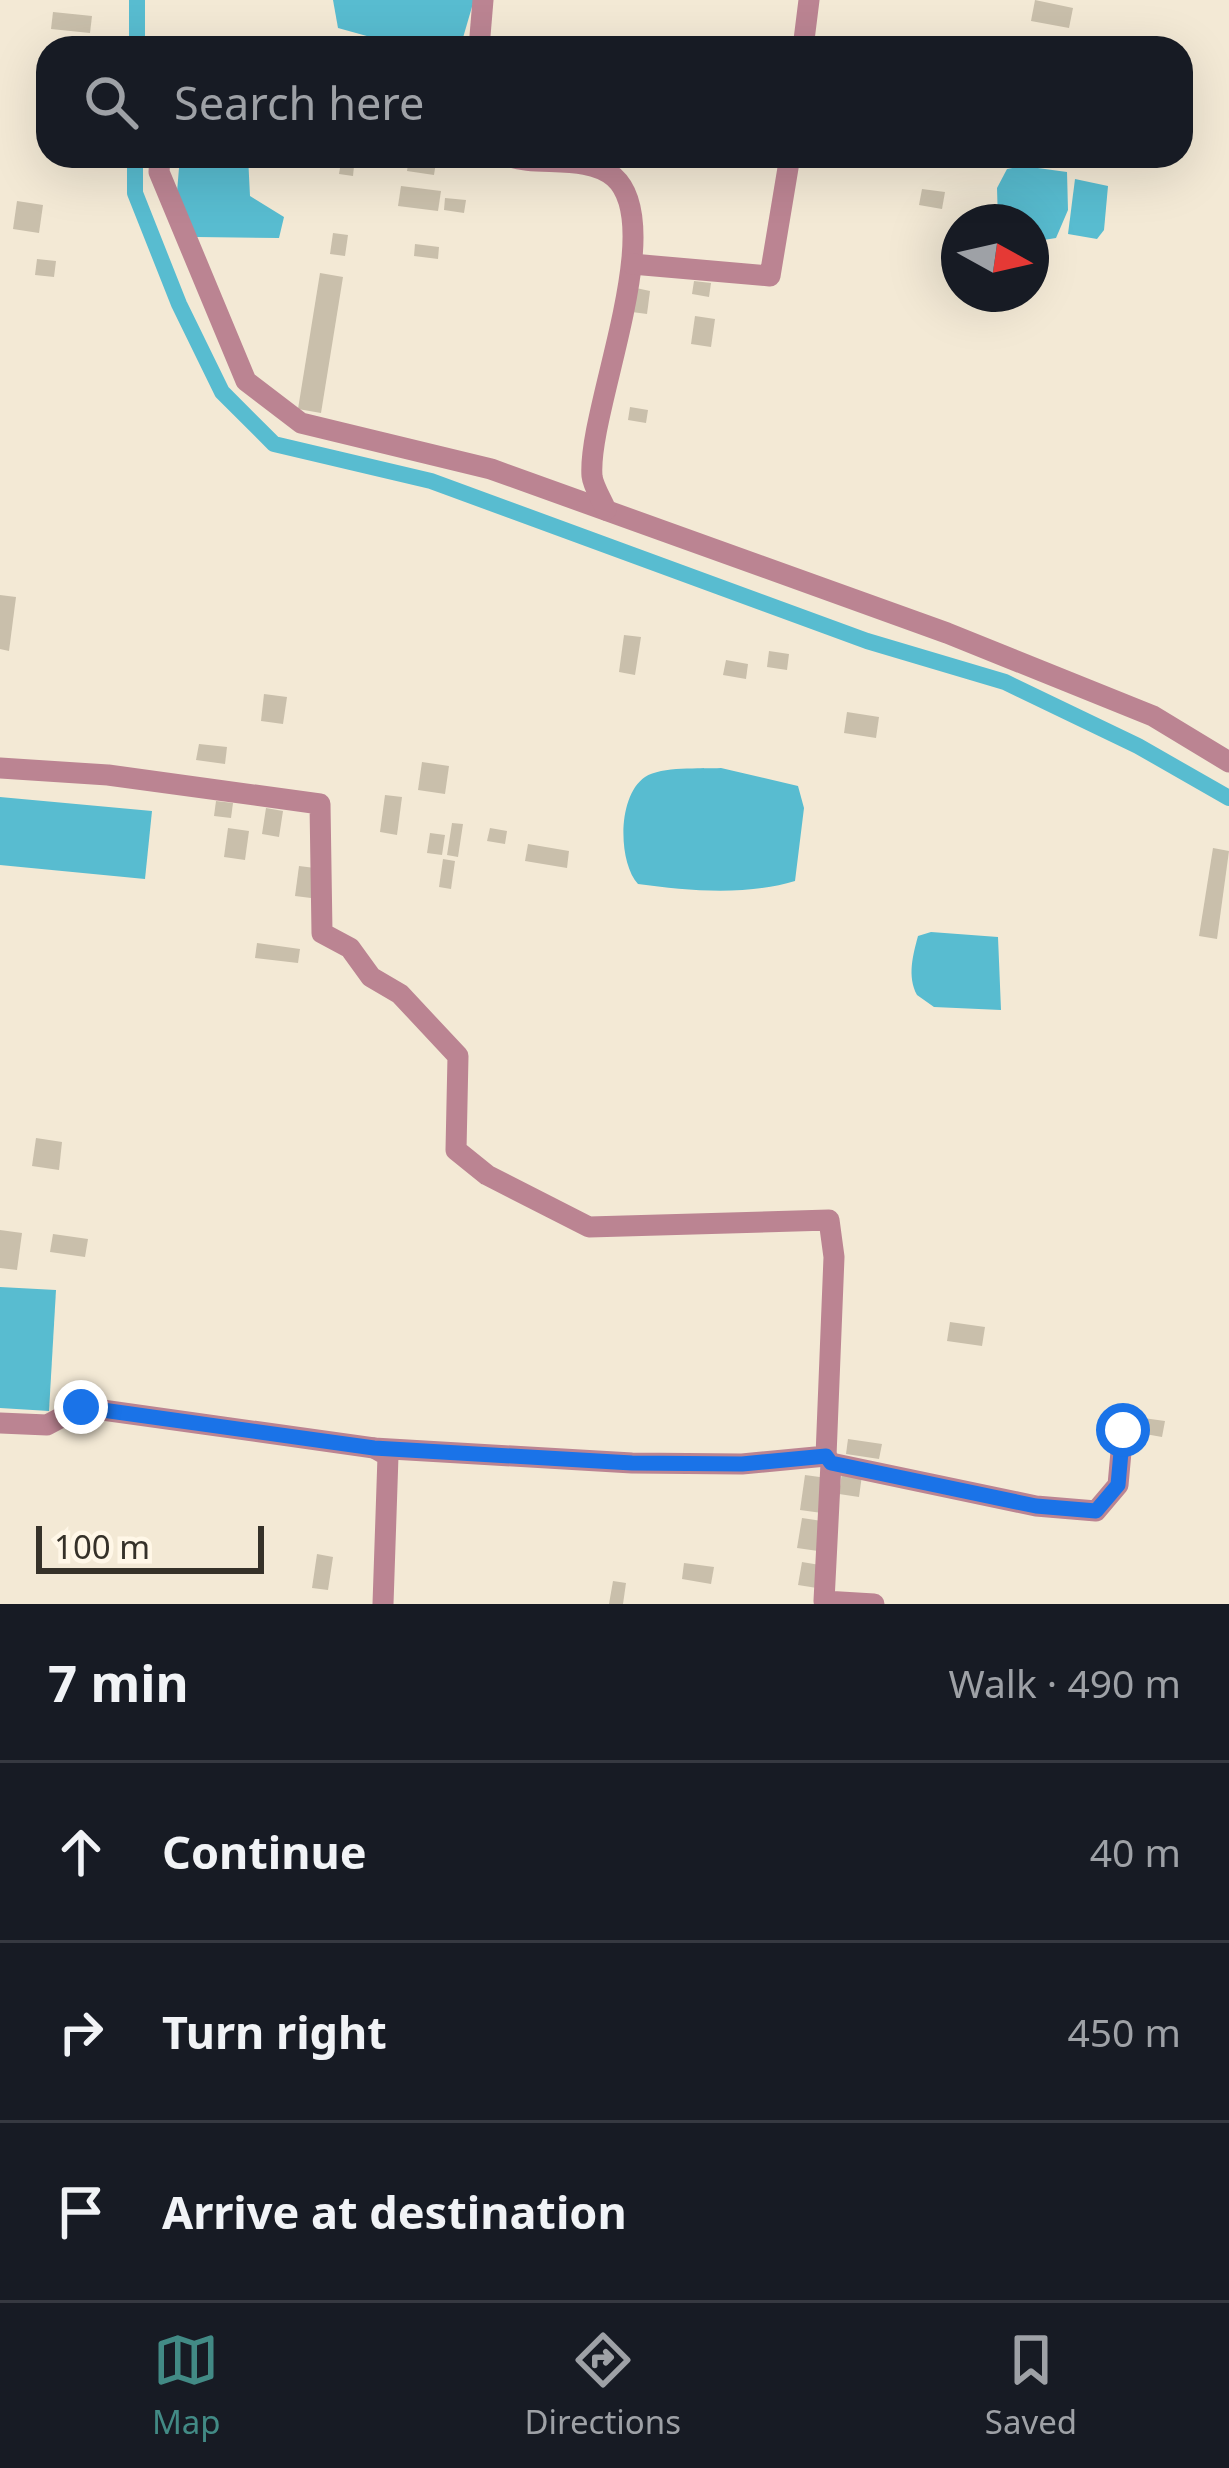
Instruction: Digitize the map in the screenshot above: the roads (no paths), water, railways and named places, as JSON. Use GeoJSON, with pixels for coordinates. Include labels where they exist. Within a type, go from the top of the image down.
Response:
{"type":"FeatureCollection","features":[{"type":"Feature","properties":{"kind":"street"},"geometry":{"type":"LineString","coordinates":[[480,36],[483,0]]}},
{"type":"Feature","properties":{"kind":"street"},"geometry":{"type":"LineString","coordinates":[[804,36],[809,0]]}},
{"type":"Feature","properties":{"kind":"street"},"geometry":{"type":"LineString","coordinates":[[159,168],[246,381],[301,423],[491,469],[606,510],[1084,685],[1153,716],[1229,762]]}},
{"type":"Feature","properties":{"kind":"street"},"geometry":{"type":"LineString","coordinates":[[595,168],[611,175],[628,194],[632,264],[592,476],[606,510]]}},
{"type":"Feature","properties":{"kind":"street"},"geometry":{"type":"LineString","coordinates":[[632,264],[770,276],[788,168]]}},
{"type":"Feature","properties":{"kind":"street"},"geometry":{"type":"LineString","coordinates":[[0,768],[108,775],[320,804],[322,933],[350,948],[371,976],[400,994],[458,1056],[456,1150],[487,1175],[589,1227],[829,1220],[834,1257],[824,1601],[874,1604]]}},
{"type":"Feature","properties":{"kind":"street"},"geometry":{"type":"LineString","coordinates":[[0,1423],[47,1425],[81,1407],[374,1448],[632,1463],[828,1460],[1036,1506],[1096,1511],[1118,1485],[1123,1430]]}},
{"type":"Feature","properties":{"kind":"street"},"geometry":{"type":"LineString","coordinates":[[374,1448],[388,1456],[383,1604]]}},
{"type":"Feature","properties":{"kind":"water"},"geometry":{"type":"Polygon","coordinates":[[[333,0],[474,0],[464,36],[367,36],[338,28],[333,0]]]}},
{"type":"Feature","properties":{"kind":"water"},"geometry":{"type":"Polygon","coordinates":[[[179,168],[249,168],[250,196],[284,217],[279,238],[197,237],[176,204],[179,168]]]}},
{"type":"Feature","properties":{"kind":"water"},"geometry":{"type":"Polygon","coordinates":[[[1007,169],[1067,172],[1068,210],[1056,238],[1049,239],[1049,204],[997,204],[997,188],[1007,169]]]}},
{"type":"Feature","properties":{"kind":"water"},"geometry":{"type":"Polygon","coordinates":[[[1075,179],[1108,186],[1104,230],[1097,239],[1068,234],[1075,179]]]}},
{"type":"Feature","properties":{"kind":"water"},"geometry":{"type":"Polygon","coordinates":[[[721,768],[798,786],[804,808],[795,881],[737,890],[638,884],[624,845],[625,813],[636,786],[661,771],[721,768]]]}},
{"type":"Feature","properties":{"kind":"water"},"geometry":{"type":"Polygon","coordinates":[[[0,797],[152,811],[145,879],[0,865],[0,797]]]}},
{"type":"Feature","properties":{"kind":"water"},"geometry":{"type":"Polygon","coordinates":[[[931,932],[998,937],[1001,1010],[934,1007],[917,995],[914,951],[918,936],[931,932]]]}},
{"type":"Feature","properties":{"kind":"water"},"geometry":{"type":"Polygon","coordinates":[[[0,1287],[56,1290],[49,1411],[0,1408],[0,1287]]]}},
{"type":"Feature","properties":{"kind":"waterway"},"geometry":{"type":"LineString","coordinates":[[137,0],[137,36]]}},
{"type":"Feature","properties":{"kind":"waterway"},"geometry":{"type":"LineString","coordinates":[[135,168],[135,193],[179,304],[222,392],[274,444],[431,481],[867,641],[1005,682],[1138,746],[1229,798]]}}]}
